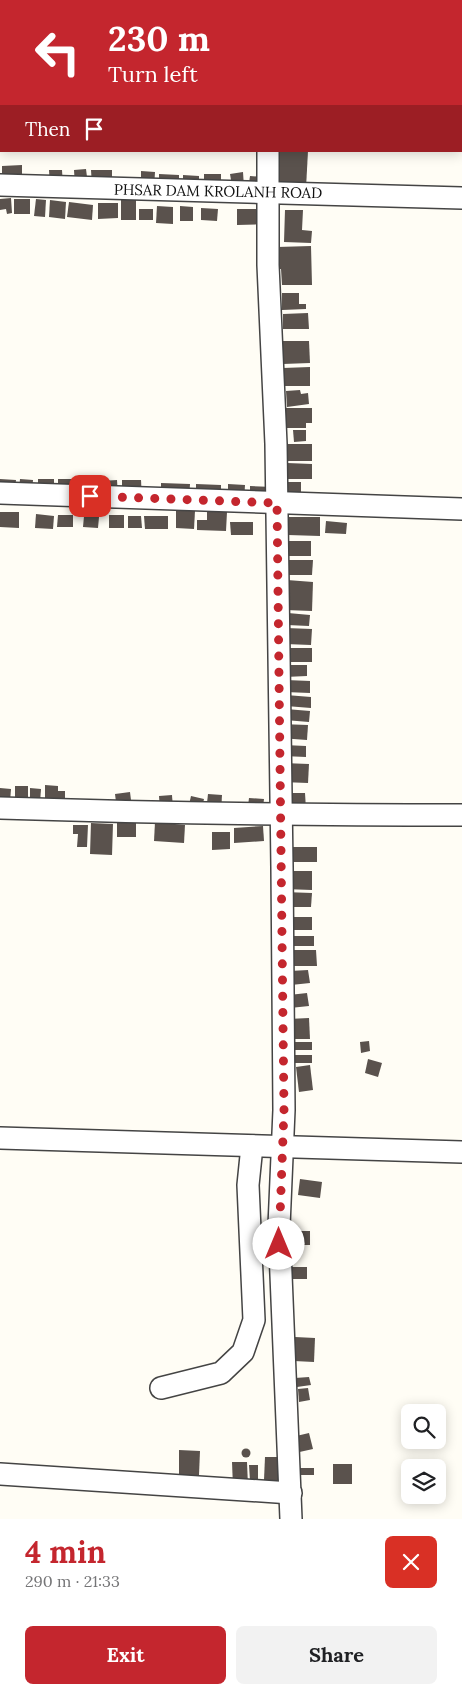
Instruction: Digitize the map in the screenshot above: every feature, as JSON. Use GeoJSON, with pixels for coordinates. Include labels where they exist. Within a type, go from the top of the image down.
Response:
{"type":"FeatureCollection","features":[{"type":"Feature","properties":{"kind":"street"},"geometry":{"type":"LineString","coordinates":[[268,152],[268,264],[277,503],[284,1110],[279,1226],[291,1519]]}},
{"type":"Feature","properties":{"kind":"street","name":"PHSAR DAM KROLANH ROAD"},"geometry":{"type":"LineString","coordinates":[[0,185],[462,198]]}},
{"type":"Feature","properties":{"kind":"street"},"geometry":{"type":"LineString","coordinates":[[0,493],[462,509]]}},
{"type":"Feature","properties":{"kind":"street"},"geometry":{"type":"LineString","coordinates":[[0,808],[76,812],[462,815]]}},
{"type":"Feature","properties":{"kind":"street"},"geometry":{"type":"LineString","coordinates":[[0,1138],[462,1152]]}},
{"type":"Feature","properties":{"kind":"street"},"geometry":{"type":"LineString","coordinates":[[161,1388],[221,1373],[243,1352],[254,1320],[248,1185],[252,1146]]}},
{"type":"Feature","properties":{"kind":"street"},"geometry":{"type":"LineString","coordinates":[[0,1474],[291,1493]]}},
{"type":"Feature","properties":{"kind":"building"},"geometry":{"type":"Polygon","coordinates":[[[279,152],[308,152],[306,188],[277,186],[279,152]]]}},
{"type":"Feature","properties":{"kind":"building"},"geometry":{"type":"Polygon","coordinates":[[[22,165],[22,180],[2,181],[2,166],[22,165]]]}},
{"type":"Feature","properties":{"kind":"building"},"geometry":{"type":"Polygon","coordinates":[[[86,169],[88,185],[75,186],[74,170],[86,169]]]}},
{"type":"Feature","properties":{"kind":"building"},"geometry":{"type":"Polygon","coordinates":[[[49,170],[62,170],[63,185],[50,186],[49,170]]]}},
{"type":"Feature","properties":{"kind":"building"},"geometry":{"type":"Polygon","coordinates":[[[91,170],[112,170],[112,185],[92,186],[91,170]]]}},
{"type":"Feature","properties":{"kind":"building"},"geometry":{"type":"Polygon","coordinates":[[[141,171],[155,172],[154,189],[132,187],[133,177],[141,177],[141,171]]]}},
{"type":"Feature","properties":{"kind":"building"},"geometry":{"type":"Polygon","coordinates":[[[243,172],[244,187],[223,181],[231,180],[230,174],[243,172]]]}},
{"type":"Feature","properties":{"kind":"building"},"geometry":{"type":"Polygon","coordinates":[[[159,174],[179,175],[179,188],[159,188],[159,174]]]}},
{"type":"Feature","properties":{"kind":"building"},"geometry":{"type":"Polygon","coordinates":[[[204,174],[221,174],[221,189],[204,190],[204,174]]]}},
{"type":"Feature","properties":{"kind":"building"},"geometry":{"type":"Polygon","coordinates":[[[183,175],[199,176],[199,190],[183,189],[183,175]]]}},
{"type":"Feature","properties":{"kind":"building"},"geometry":{"type":"Polygon","coordinates":[[[250,176],[263,177],[248,190],[250,176]]]}},
{"type":"Feature","properties":{"kind":"building"},"geometry":{"type":"Polygon","coordinates":[[[11,198],[12,213],[7,214],[6,209],[0,210],[0,199],[11,198]]]}},
{"type":"Feature","properties":{"kind":"building"},"geometry":{"type":"Polygon","coordinates":[[[14,199],[30,199],[30,214],[14,214],[14,199]]]}},
{"type":"Feature","properties":{"kind":"building"},"geometry":{"type":"Polygon","coordinates":[[[36,199],[46,200],[45,217],[34,216],[36,199]]]}},
{"type":"Feature","properties":{"kind":"building"},"geometry":{"type":"Polygon","coordinates":[[[50,200],[66,202],[65,219],[49,217],[50,200]]]}},
{"type":"Feature","properties":{"kind":"building"},"geometry":{"type":"Polygon","coordinates":[[[121,200],[136,200],[136,220],[121,220],[121,200]]]}},
{"type":"Feature","properties":{"kind":"building"},"geometry":{"type":"Polygon","coordinates":[[[69,202],[93,205],[92,220],[67,217],[69,202]]]}},
{"type":"Feature","properties":{"kind":"building"},"geometry":{"type":"Polygon","coordinates":[[[98,203],[118,203],[118,218],[98,219],[98,203]]]}},
{"type":"Feature","properties":{"kind":"building"},"geometry":{"type":"Polygon","coordinates":[[[157,206],[173,207],[173,224],[156,223],[157,206]]]}},
{"type":"Feature","properties":{"kind":"building"},"geometry":{"type":"Polygon","coordinates":[[[180,206],[193,207],[193,221],[180,221],[180,206]]]}},
{"type":"Feature","properties":{"kind":"building"},"geometry":{"type":"Polygon","coordinates":[[[201,208],[218,209],[217,221],[201,220],[201,208]]]}},
{"type":"Feature","properties":{"kind":"building"},"geometry":{"type":"Polygon","coordinates":[[[139,209],[153,209],[153,220],[139,220],[139,209]]]}},
{"type":"Feature","properties":{"kind":"building"},"geometry":{"type":"Polygon","coordinates":[[[237,209],[268,209],[268,224],[237,225],[237,209]]]}},
{"type":"Feature","properties":{"kind":"building"},"geometry":{"type":"Polygon","coordinates":[[[285,210],[303,210],[302,230],[312,231],[311,243],[284,242],[285,210]]]}},
{"type":"Feature","properties":{"kind":"building"},"geometry":{"type":"Polygon","coordinates":[[[311,246],[312,285],[282,285],[281,269],[277,269],[277,247],[311,246]]]}},
{"type":"Feature","properties":{"kind":"building"},"geometry":{"type":"Polygon","coordinates":[[[282,293],[299,293],[299,304],[306,304],[306,309],[282,310],[282,293]]]}},
{"type":"Feature","properties":{"kind":"building"},"geometry":{"type":"Polygon","coordinates":[[[308,313],[309,329],[283,329],[283,314],[308,313]]]}},
{"type":"Feature","properties":{"kind":"building"},"geometry":{"type":"Polygon","coordinates":[[[283,341],[309,341],[310,363],[283,364],[283,341]]]}},
{"type":"Feature","properties":{"kind":"building"},"geometry":{"type":"Polygon","coordinates":[[[310,367],[310,386],[284,386],[283,368],[310,367]]]}},
{"type":"Feature","properties":{"kind":"building"},"geometry":{"type":"Polygon","coordinates":[[[300,390],[301,394],[308,393],[309,404],[287,407],[286,391],[300,390]]]}},
{"type":"Feature","properties":{"kind":"building"},"geometry":{"type":"Polygon","coordinates":[[[285,408],[312,408],[312,423],[306,423],[306,428],[285,428],[285,408]]]}},
{"type":"Feature","properties":{"kind":"building"},"geometry":{"type":"Polygon","coordinates":[[[293,430],[306,430],[306,441],[294,442],[293,430]]]}},
{"type":"Feature","properties":{"kind":"building"},"geometry":{"type":"Polygon","coordinates":[[[286,444],[312,444],[312,461],[286,461],[286,444]]]}},
{"type":"Feature","properties":{"kind":"building"},"geometry":{"type":"Polygon","coordinates":[[[287,463],[312,464],[312,479],[287,479],[287,463]]]}},
{"type":"Feature","properties":{"kind":"building"},"geometry":{"type":"Polygon","coordinates":[[[0,479],[16,480],[14,496],[0,495],[0,479]]]}},
{"type":"Feature","properties":{"kind":"building"},"geometry":{"type":"Polygon","coordinates":[[[20,479],[33,480],[32,491],[19,491],[20,479]]]}},
{"type":"Feature","properties":{"kind":"building"},"geometry":{"type":"Polygon","coordinates":[[[38,479],[54,479],[54,496],[38,496],[38,479]]]}},
{"type":"Feature","properties":{"kind":"building"},"geometry":{"type":"Polygon","coordinates":[[[58,479],[73,479],[73,498],[58,498],[58,479]]]}},
{"type":"Feature","properties":{"kind":"building"},"geometry":{"type":"Polygon","coordinates":[[[117,480],[118,498],[101,498],[100,481],[117,480]]]}},
{"type":"Feature","properties":{"kind":"building"},"geometry":{"type":"Polygon","coordinates":[[[122,480],[141,480],[142,499],[122,499],[122,480]]]}},
{"type":"Feature","properties":{"kind":"building"},"geometry":{"type":"Polygon","coordinates":[[[288,482],[301,482],[301,493],[288,493],[288,482]]]}},
{"type":"Feature","properties":{"kind":"building"},"geometry":{"type":"Polygon","coordinates":[[[161,483],[190,484],[189,499],[161,498],[161,483]]]}},
{"type":"Feature","properties":{"kind":"building"},"geometry":{"type":"Polygon","coordinates":[[[196,484],[221,485],[221,500],[196,499],[196,484]]]}},
{"type":"Feature","properties":{"kind":"building"},"geometry":{"type":"Polygon","coordinates":[[[228,484],[245,485],[244,503],[228,503],[228,484]]]}},
{"type":"Feature","properties":{"kind":"building"},"geometry":{"type":"Polygon","coordinates":[[[250,486],[273,487],[250,504],[250,486]]]}},
{"type":"Feature","properties":{"kind":"building"},"geometry":{"type":"Polygon","coordinates":[[[176,510],[195,511],[194,529],[176,528],[176,510]]]}},
{"type":"Feature","properties":{"kind":"building"},"geometry":{"type":"Polygon","coordinates":[[[207,510],[227,512],[226,531],[197,530],[197,520],[207,520],[207,510]]]}},
{"type":"Feature","properties":{"kind":"building"},"geometry":{"type":"Polygon","coordinates":[[[0,512],[19,512],[19,528],[0,527],[0,512]]]}},
{"type":"Feature","properties":{"kind":"building"},"geometry":{"type":"Polygon","coordinates":[[[36,514],[54,516],[53,529],[35,528],[36,514]]]}},
{"type":"Feature","properties":{"kind":"building"},"geometry":{"type":"Polygon","coordinates":[[[58,515],[73,515],[73,527],[57,527],[58,515]]]}},
{"type":"Feature","properties":{"kind":"building"},"geometry":{"type":"Polygon","coordinates":[[[109,515],[124,515],[124,528],[109,528],[109,515]]]}},
{"type":"Feature","properties":{"kind":"building"},"geometry":{"type":"Polygon","coordinates":[[[84,516],[99,517],[98,528],[83,527],[84,516]]]}},
{"type":"Feature","properties":{"kind":"building"},"geometry":{"type":"Polygon","coordinates":[[[128,516],[141,516],[142,528],[128,528],[128,516]]]}},
{"type":"Feature","properties":{"kind":"building"},"geometry":{"type":"Polygon","coordinates":[[[144,516],[168,516],[168,529],[145,529],[144,516]]]}},
{"type":"Feature","properties":{"kind":"building"},"geometry":{"type":"Polygon","coordinates":[[[288,517],[320,517],[320,536],[288,535],[288,517]]]}},
{"type":"Feature","properties":{"kind":"building"},"geometry":{"type":"Polygon","coordinates":[[[326,521],[347,523],[346,534],[325,533],[326,521]]]}},
{"type":"Feature","properties":{"kind":"building"},"geometry":{"type":"Polygon","coordinates":[[[230,522],[253,522],[253,535],[231,535],[230,522]]]}},
{"type":"Feature","properties":{"kind":"building"},"geometry":{"type":"Polygon","coordinates":[[[286,541],[311,541],[311,556],[286,556],[286,541]]]}},
{"type":"Feature","properties":{"kind":"building"},"geometry":{"type":"Polygon","coordinates":[[[288,560],[313,560],[312,575],[288,575],[288,560]]]}},
{"type":"Feature","properties":{"kind":"building"},"geometry":{"type":"Polygon","coordinates":[[[287,580],[313,582],[312,611],[285,610],[287,580]]]}},
{"type":"Feature","properties":{"kind":"building"},"geometry":{"type":"Polygon","coordinates":[[[288,613],[310,615],[309,626],[287,625],[288,613]]]}},
{"type":"Feature","properties":{"kind":"building"},"geometry":{"type":"Polygon","coordinates":[[[286,628],[312,629],[311,645],[285,644],[286,628]]]}},
{"type":"Feature","properties":{"kind":"building"},"geometry":{"type":"Polygon","coordinates":[[[284,648],[312,648],[312,662],[284,662],[284,648]]]}},
{"type":"Feature","properties":{"kind":"building"},"geometry":{"type":"Polygon","coordinates":[[[284,665],[307,665],[307,676],[285,677],[284,665]]]}},
{"type":"Feature","properties":{"kind":"building"},"geometry":{"type":"Polygon","coordinates":[[[286,680],[310,681],[310,693],[285,692],[286,680]]]}},
{"type":"Feature","properties":{"kind":"building"},"geometry":{"type":"Polygon","coordinates":[[[286,695],[311,697],[311,708],[286,706],[286,695]]]}},
{"type":"Feature","properties":{"kind":"building"},"geometry":{"type":"Polygon","coordinates":[[[286,709],[310,711],[309,722],[285,720],[286,709]]]}},
{"type":"Feature","properties":{"kind":"building"},"geometry":{"type":"Polygon","coordinates":[[[280,724],[308,725],[307,740],[280,738],[280,724]]]}},
{"type":"Feature","properties":{"kind":"building"},"geometry":{"type":"Polygon","coordinates":[[[284,745],[306,746],[306,757],[283,756],[284,745]]]}},
{"type":"Feature","properties":{"kind":"building"},"geometry":{"type":"Polygon","coordinates":[[[283,763],[309,764],[308,783],[282,782],[283,763]]]}},
{"type":"Feature","properties":{"kind":"building"},"geometry":{"type":"Polygon","coordinates":[[[45,785],[58,786],[58,791],[65,791],[65,805],[45,805],[45,785]]]}},
{"type":"Feature","properties":{"kind":"building"},"geometry":{"type":"Polygon","coordinates":[[[15,786],[28,786],[28,801],[15,801],[15,786]]]}},
{"type":"Feature","properties":{"kind":"building"},"geometry":{"type":"Polygon","coordinates":[[[0,788],[11,789],[10,802],[0,802],[0,788]]]}},
{"type":"Feature","properties":{"kind":"building"},"geometry":{"type":"Polygon","coordinates":[[[30,788],[41,789],[40,803],[30,802],[30,788]]]}},
{"type":"Feature","properties":{"kind":"building"},"geometry":{"type":"Polygon","coordinates":[[[130,792],[132,808],[117,810],[115,794],[130,792]]]}},
{"type":"Feature","properties":{"kind":"building"},"geometry":{"type":"Polygon","coordinates":[[[286,793],[305,793],[306,810],[287,810],[286,793]]]}},
{"type":"Feature","properties":{"kind":"building"},"geometry":{"type":"Polygon","coordinates":[[[208,794],[222,795],[221,813],[206,812],[208,794]]]}},
{"type":"Feature","properties":{"kind":"building"},"geometry":{"type":"Polygon","coordinates":[[[172,795],[173,809],[160,810],[159,796],[172,795]]]}},
{"type":"Feature","properties":{"kind":"building"},"geometry":{"type":"Polygon","coordinates":[[[191,796],[204,799],[201,812],[188,809],[191,796]]]}},
{"type":"Feature","properties":{"kind":"building"},"geometry":{"type":"Polygon","coordinates":[[[249,798],[264,799],[262,815],[247,814],[249,798]]]}},
{"type":"Feature","properties":{"kind":"building"},"geometry":{"type":"Polygon","coordinates":[[[117,822],[136,822],[136,837],[117,837],[117,822]]]}},
{"type":"Feature","properties":{"kind":"building"},"geometry":{"type":"Polygon","coordinates":[[[155,822],[185,825],[184,843],[154,841],[155,822]]]}},
{"type":"Feature","properties":{"kind":"building"},"geometry":{"type":"Polygon","coordinates":[[[91,823],[113,824],[112,855],[90,854],[91,823]]]}},
{"type":"Feature","properties":{"kind":"building"},"geometry":{"type":"Polygon","coordinates":[[[73,825],[88,825],[87,847],[77,847],[78,834],[73,834],[73,825]]]}},
{"type":"Feature","properties":{"kind":"building"},"geometry":{"type":"Polygon","coordinates":[[[263,826],[264,841],[234,843],[234,828],[263,826]]]}},
{"type":"Feature","properties":{"kind":"building"},"geometry":{"type":"Polygon","coordinates":[[[212,832],[230,832],[230,849],[212,850],[212,832]]]}},
{"type":"Feature","properties":{"kind":"building"},"geometry":{"type":"Polygon","coordinates":[[[286,847],[317,847],[317,862],[286,862],[286,847]]]}},
{"type":"Feature","properties":{"kind":"building"},"geometry":{"type":"Polygon","coordinates":[[[284,871],[312,871],[312,890],[284,889],[284,871]]]}},
{"type":"Feature","properties":{"kind":"building"},"geometry":{"type":"Polygon","coordinates":[[[284,892],[312,893],[311,907],[284,907],[284,892]]]}},
{"type":"Feature","properties":{"kind":"building"},"geometry":{"type":"Polygon","coordinates":[[[292,917],[312,917],[312,930],[291,930],[292,917]]]}},
{"type":"Feature","properties":{"kind":"building"},"geometry":{"type":"Polygon","coordinates":[[[291,936],[314,936],[314,946],[291,946],[291,936]]]}},
{"type":"Feature","properties":{"kind":"building"},"geometry":{"type":"Polygon","coordinates":[[[288,950],[316,950],[317,966],[288,966],[288,950]]]}},
{"type":"Feature","properties":{"kind":"building"},"geometry":{"type":"Polygon","coordinates":[[[308,970],[310,983],[291,985],[290,971],[308,970]]]}},
{"type":"Feature","properties":{"kind":"building"},"geometry":{"type":"Polygon","coordinates":[[[307,993],[309,1006],[290,1008],[289,995],[307,993]]]}},
{"type":"Feature","properties":{"kind":"building"},"geometry":{"type":"Polygon","coordinates":[[[309,1018],[310,1039],[288,1039],[288,1019],[309,1018]]]}},
{"type":"Feature","properties":{"kind":"building"},"geometry":{"type":"Polygon","coordinates":[[[369,1041],[370,1051],[361,1053],[360,1042],[369,1041]]]}},
{"type":"Feature","properties":{"kind":"building"},"geometry":{"type":"Polygon","coordinates":[[[294,1042],[312,1042],[312,1050],[294,1050],[294,1042]]]}},
{"type":"Feature","properties":{"kind":"building"},"geometry":{"type":"Polygon","coordinates":[[[295,1055],[312,1055],[312,1063],[295,1063],[295,1055]]]}},
{"type":"Feature","properties":{"kind":"building"},"geometry":{"type":"Polygon","coordinates":[[[368,1059],[382,1063],[378,1077],[365,1073],[368,1059]]]}},
{"type":"Feature","properties":{"kind":"building"},"geometry":{"type":"Polygon","coordinates":[[[310,1065],[313,1090],[299,1092],[296,1067],[310,1065]]]}},
{"type":"Feature","properties":{"kind":"building"},"geometry":{"type":"Polygon","coordinates":[[[300,1179],[322,1182],[320,1198],[298,1195],[300,1179]]]}},
{"type":"Feature","properties":{"kind":"building"},"geometry":{"type":"Polygon","coordinates":[[[284,1231],[310,1231],[310,1245],[285,1245],[284,1231]]]}},
{"type":"Feature","properties":{"kind":"building"},"geometry":{"type":"Polygon","coordinates":[[[286,1267],[307,1267],[307,1279],[287,1279],[286,1267]]]}},
{"type":"Feature","properties":{"kind":"building"},"geometry":{"type":"Polygon","coordinates":[[[295,1337],[315,1338],[314,1362],[294,1361],[295,1337]]]}},
{"type":"Feature","properties":{"kind":"building"},"geometry":{"type":"Polygon","coordinates":[[[309,1377],[311,1385],[297,1387],[295,1378],[309,1377]]]}},
{"type":"Feature","properties":{"kind":"building"},"geometry":{"type":"Polygon","coordinates":[[[308,1388],[310,1400],[299,1402],[298,1389],[308,1388]]]}},
{"type":"Feature","properties":{"kind":"building"},"geometry":{"type":"Polygon","coordinates":[[[309,1433],[313,1449],[295,1453],[292,1437],[309,1433]]]}},
{"type":"Feature","properties":{"kind":"building"},"geometry":{"type":"Polygon","coordinates":[[[246,1448],[251,1453],[246,1458],[241,1453],[246,1448]]]}},
{"type":"Feature","properties":{"kind":"building"},"geometry":{"type":"Polygon","coordinates":[[[179,1450],[200,1451],[199,1475],[179,1475],[179,1450]]]}},
{"type":"Feature","properties":{"kind":"building"},"geometry":{"type":"Polygon","coordinates":[[[265,1457],[283,1457],[282,1480],[264,1480],[265,1457]]]}},
{"type":"Feature","properties":{"kind":"building"},"geometry":{"type":"Polygon","coordinates":[[[232,1462],[247,1462],[248,1486],[233,1487],[232,1462]]]}},
{"type":"Feature","properties":{"kind":"building"},"geometry":{"type":"Polygon","coordinates":[[[333,1464],[352,1464],[352,1484],[333,1484],[333,1464]]]}},
{"type":"Feature","properties":{"kind":"building"},"geometry":{"type":"Polygon","coordinates":[[[249,1465],[258,1465],[258,1480],[250,1481],[249,1465]]]}},
{"type":"Feature","properties":{"kind":"building"},"geometry":{"type":"Polygon","coordinates":[[[297,1468],[314,1468],[314,1475],[297,1475],[297,1468]]]}},
{"type":"Feature","properties":{"kind":"route"},"geometry":{"type":"LineString","coordinates":[[90,496],[277,503],[284,1110],[279,1244]]}}]}
